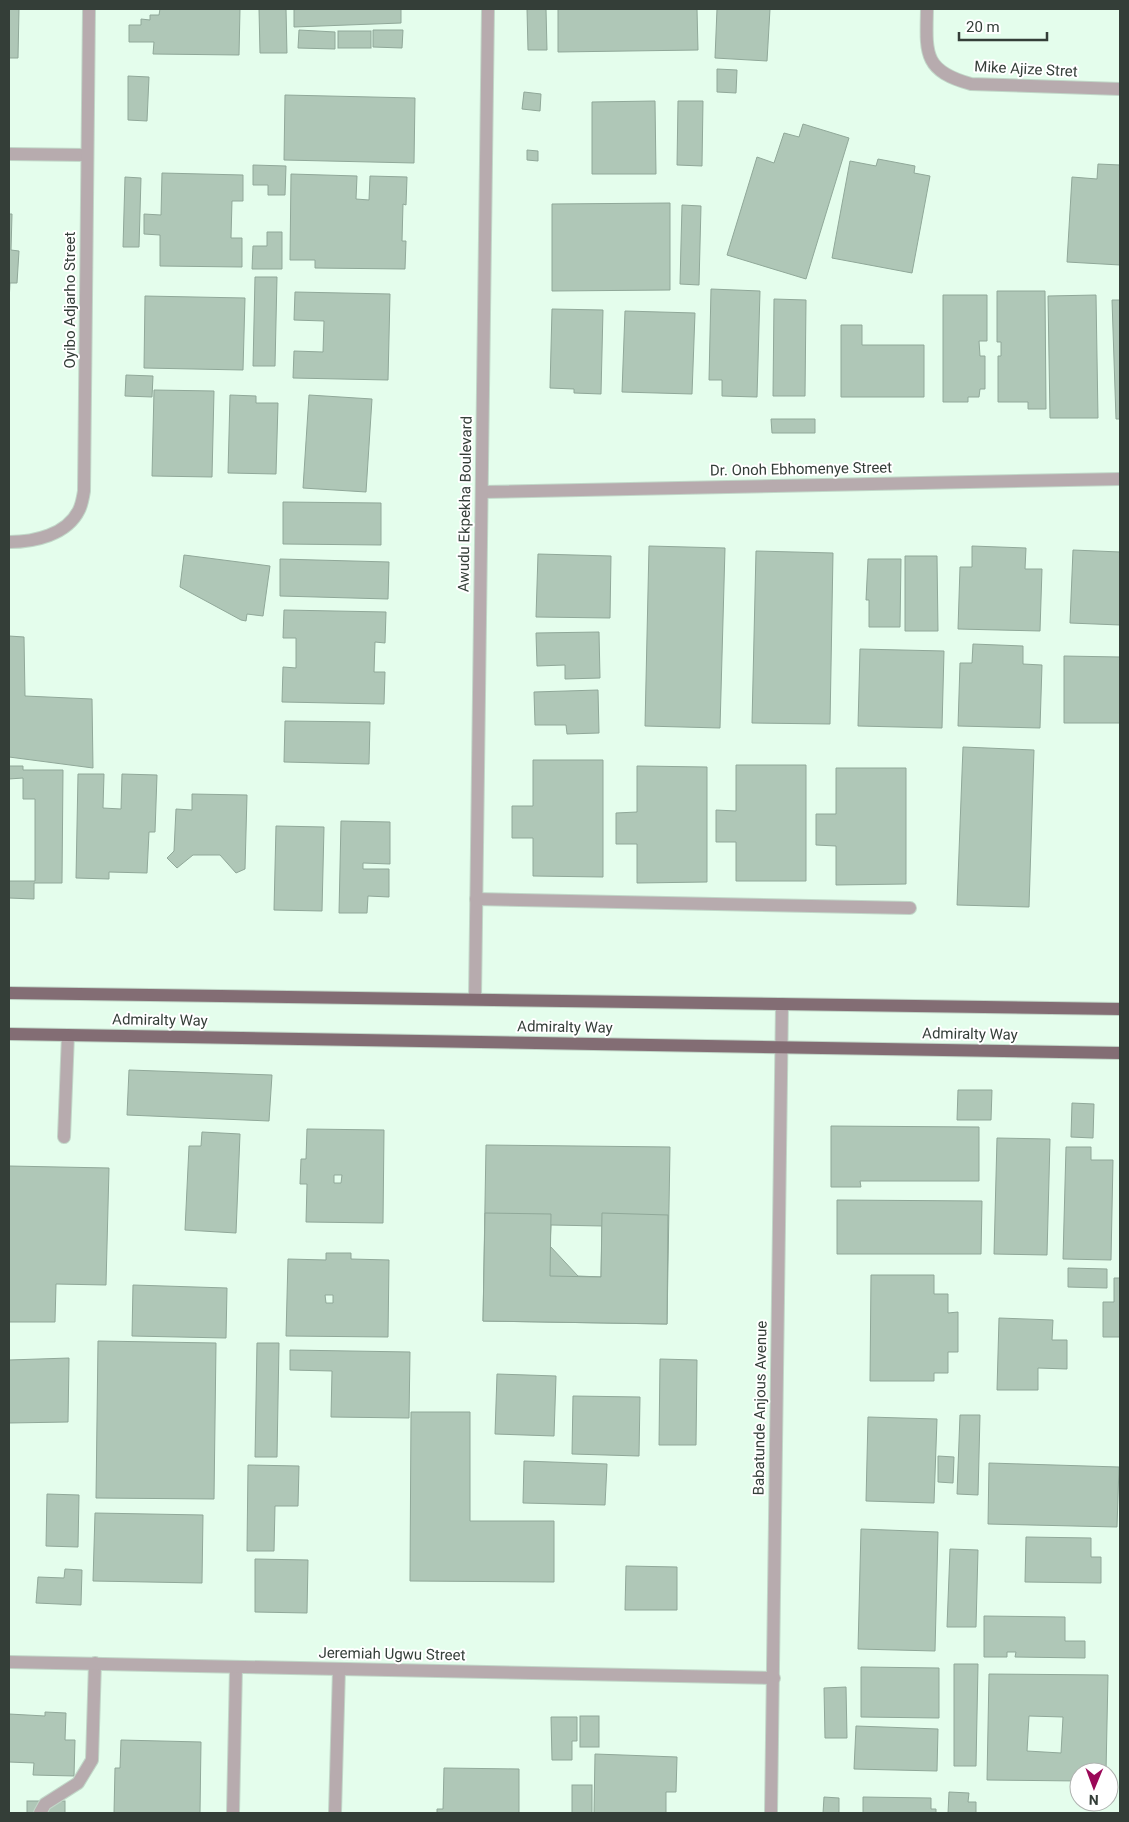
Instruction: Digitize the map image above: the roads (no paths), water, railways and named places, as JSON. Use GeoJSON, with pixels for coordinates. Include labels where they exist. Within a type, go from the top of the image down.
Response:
{"type":"FeatureCollection","features":[{"type":"Feature","properties":{"kind":"main road","name":"Admiralty Way"},"geometry":{"type":"LineString","coordinates":[[9,993],[1120,1009]]}},
{"type":"Feature","properties":{"kind":"main road","name":"Admiralty Way"},"geometry":{"type":"LineString","coordinates":[[9,1034],[1120,1053]]}},
{"type":"Feature","properties":{"kind":"street","name":"Oyibo Adjarho Street"},"geometry":{"type":"LineString","coordinates":[[9,542],[29,542],[65,527],[79,510],[84,491],[89,9]]}},
{"type":"Feature","properties":{"kind":"street","name":"Awudu Ekpekha Boulevard"},"geometry":{"type":"LineString","coordinates":[[475,999],[488,9]]}},
{"type":"Feature","properties":{"kind":"street","name":"Mike Ajize Stret"},"geometry":{"type":"LineString","coordinates":[[927,9],[927,52],[936,68],[952,79],[971,84],[1120,89]]}},
{"type":"Feature","properties":{"kind":"street"},"geometry":{"type":"LineString","coordinates":[[9,154],[87,155]]}},
{"type":"Feature","properties":{"kind":"street","name":"Dr. Onoh Ebhomenye Street"},"geometry":{"type":"LineString","coordinates":[[482,492],[1120,479]]}},
{"type":"Feature","properties":{"kind":"street"},"geometry":{"type":"LineString","coordinates":[[476,899],[910,908]]}},
{"type":"Feature","properties":{"kind":"street","name":"Babatunde Anjous Avenue"},"geometry":{"type":"LineString","coordinates":[[771,1813],[782,1004]]}},
{"type":"Feature","properties":{"kind":"street"},"geometry":{"type":"LineString","coordinates":[[64,1137],[68,1035]]}},
{"type":"Feature","properties":{"kind":"street","name":"Jeremiah Ugwu Street"},"geometry":{"type":"LineString","coordinates":[[9,1662],[774,1678]]}},
{"type":"Feature","properties":{"kind":"street"},"geometry":{"type":"LineString","coordinates":[[40,1813],[44,1804],[78,1783],[92,1760],[95,1663]]}},
{"type":"Feature","properties":{"kind":"street"},"geometry":{"type":"LineString","coordinates":[[233,1813],[236,1667]]}},
{"type":"Feature","properties":{"kind":"street"},"geometry":{"type":"LineString","coordinates":[[335,1813],[339,1669]]}}]}
